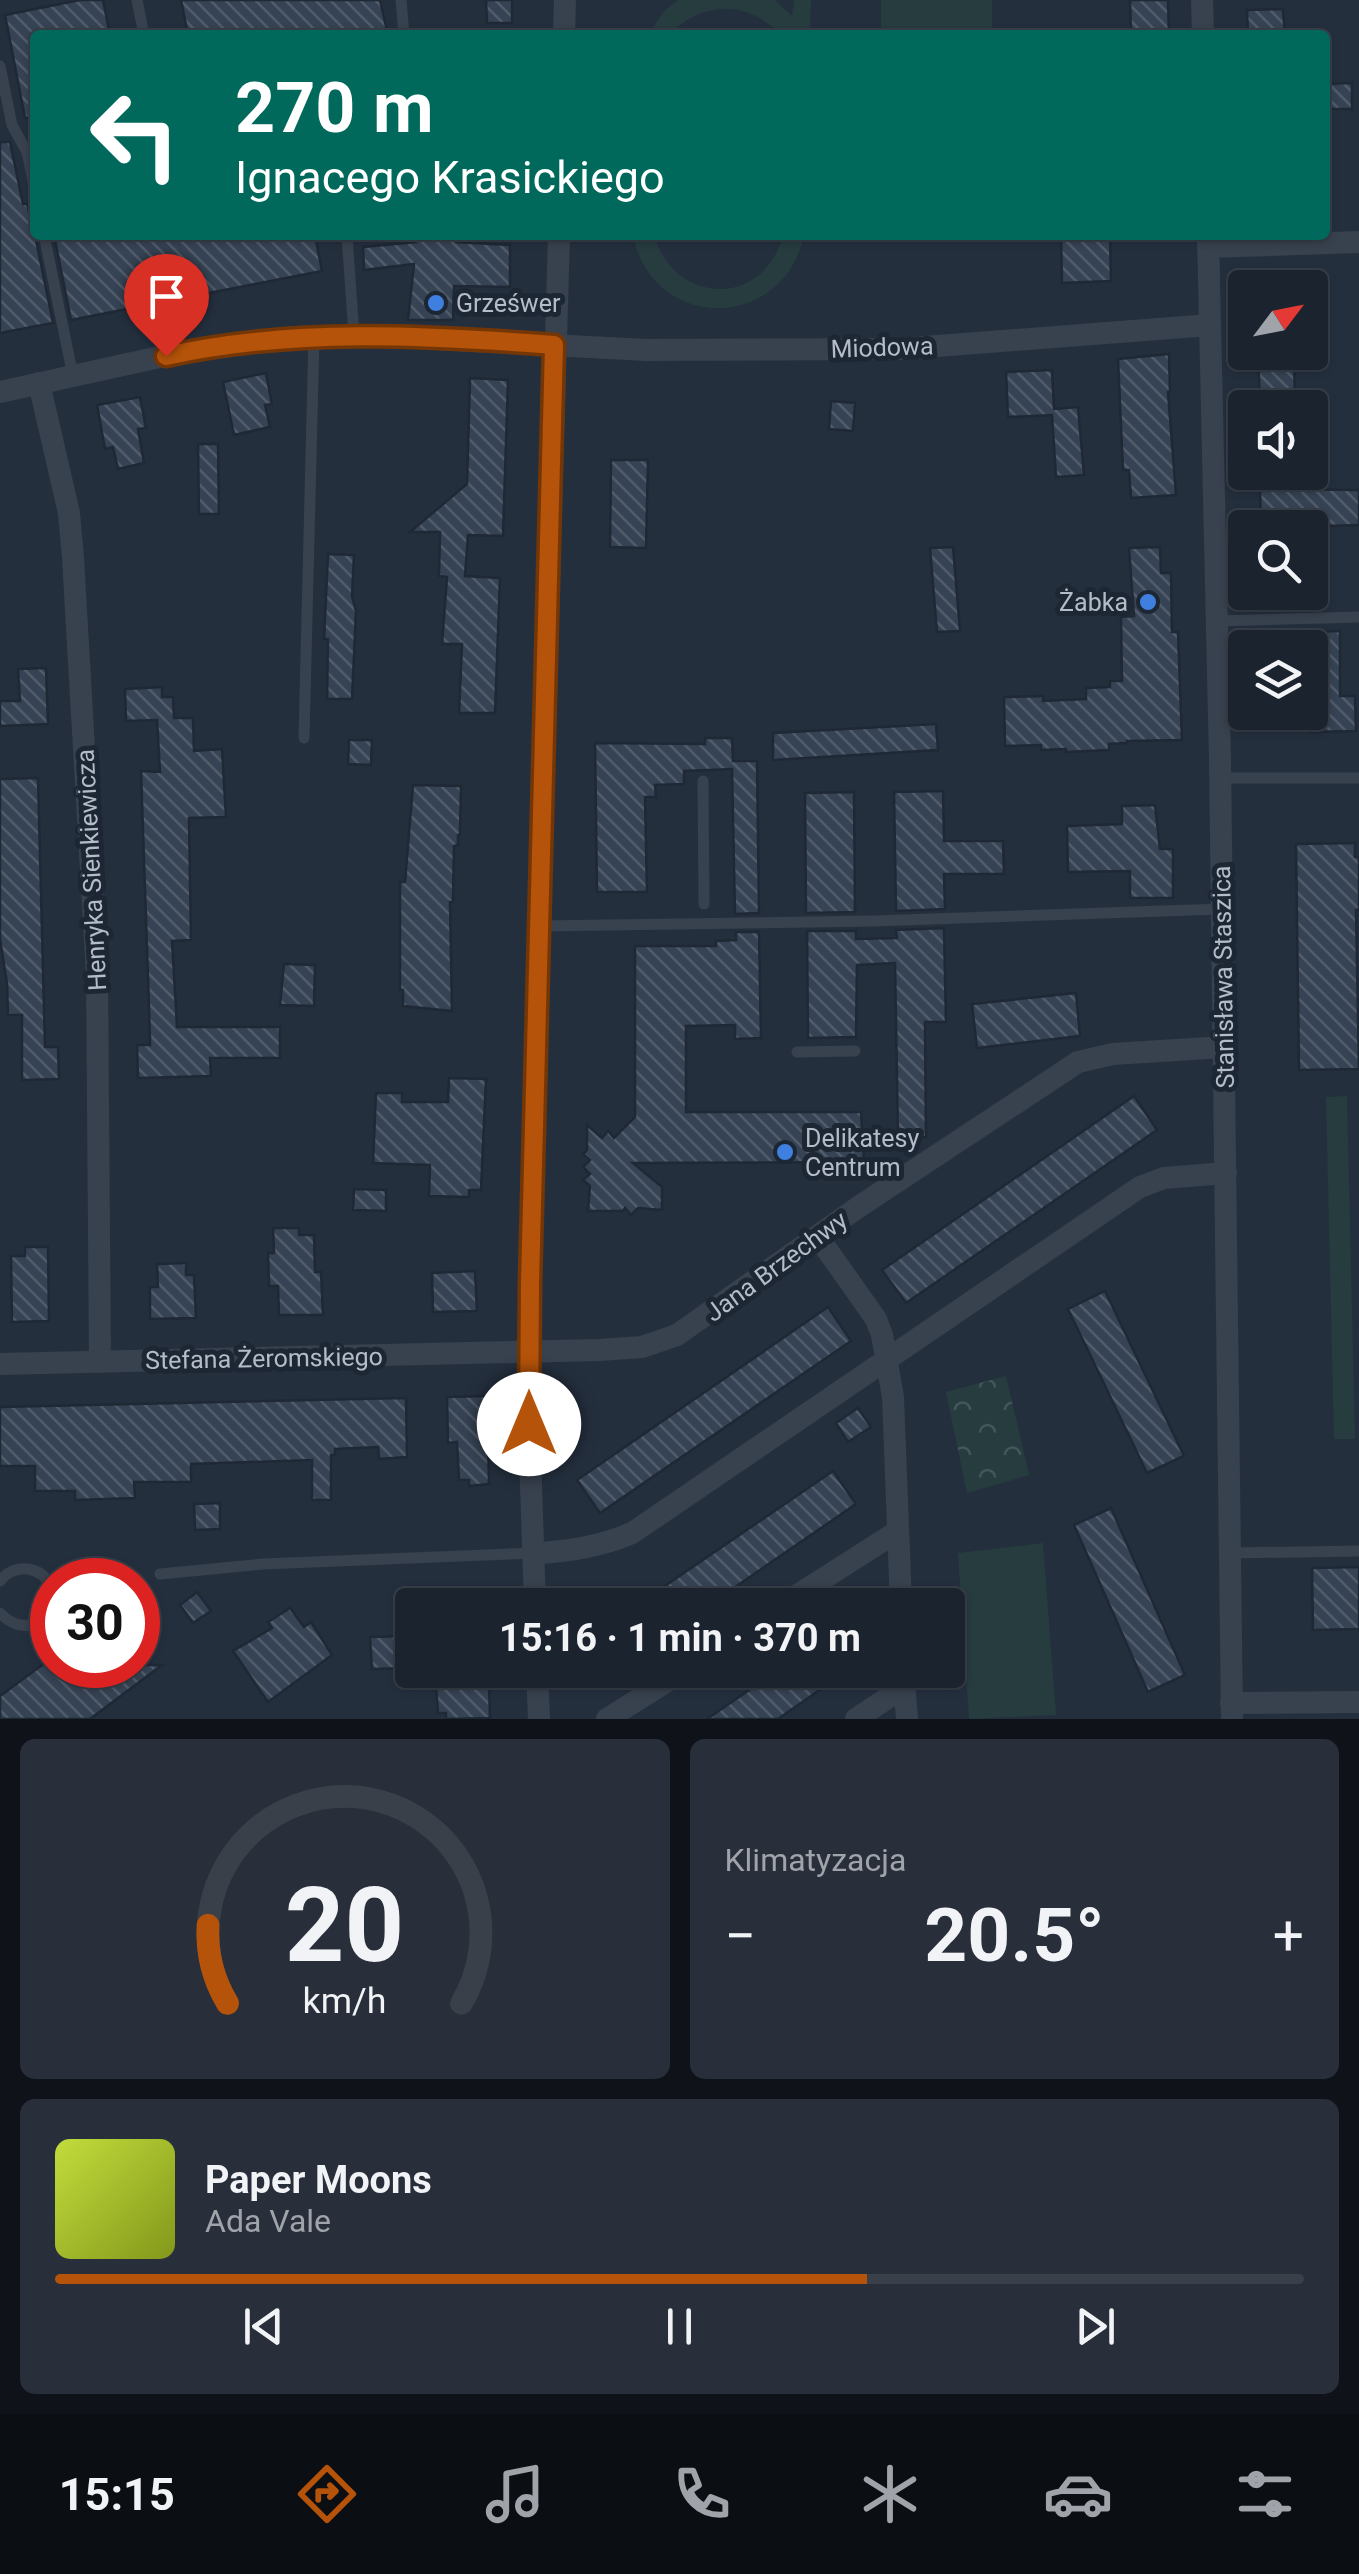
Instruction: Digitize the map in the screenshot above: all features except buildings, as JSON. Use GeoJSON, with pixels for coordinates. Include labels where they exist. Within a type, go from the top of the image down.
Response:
{"type":"FeatureCollection","features":[{"type":"Feature","properties":{"kind":"street"},"geometry":{"type":"LineString","coordinates":[[564,30],[565,0]]}},
{"type":"Feature","properties":{"kind":"street"},"geometry":{"type":"LineString","coordinates":[[1202,0],[1203,30]]}},
{"type":"Feature","properties":{"kind":"street"},"geometry":{"type":"LineString","coordinates":[[534,1588],[528,1350],[559,240]]}},
{"type":"Feature","properties":{"kind":"street"},"geometry":{"type":"LineString","coordinates":[[1208,241],[1359,242]]}},
{"type":"Feature","properties":{"kind":"street","name":"Stanisława Staszica"},"geometry":{"type":"LineString","coordinates":[[1208,241],[1220,778],[1232,1711]]}},
{"type":"Feature","properties":{"kind":"street","name":"Miodowa"},"geometry":{"type":"LineString","coordinates":[[0,392],[196,349],[314,336],[646,350],[898,349],[1210,325]]}},
{"type":"Feature","properties":{"kind":"street","name":"Henryka Sienkiewicza"},"geometry":{"type":"LineString","coordinates":[[39,383],[70,513],[74,558],[97,974],[100,1362]]}},
{"type":"Feature","properties":{"kind":"street","name":"Jana Brzechwy"},"geometry":{"type":"LineString","coordinates":[[528,1350],[599,1350],[658,1343],[704,1319],[818,1237],[1078,1062],[1113,1054],[1224,1047]]}},
{"type":"Feature","properties":{"kind":"street"},"geometry":{"type":"LineString","coordinates":[[533,1553],[605,1544],[632,1533],[1140,1187],[1164,1178],[1226,1173]]}},
{"type":"Feature","properties":{"kind":"street"},"geometry":{"type":"LineString","coordinates":[[818,1237],[876,1318],[886,1359],[893,1398],[900,1588]]}},
{"type":"Feature","properties":{"kind":"street","name":"Stefana Żeromskiego"},"geometry":{"type":"LineString","coordinates":[[0,1364],[528,1350]]}},
{"type":"Feature","properties":{"kind":"street"},"geometry":{"type":"LineString","coordinates":[[809,1588],[898,1531]]}},
{"type":"Feature","properties":{"kind":"street"},"geometry":{"type":"LineString","coordinates":[[538,1688],[539,1719]]}},
{"type":"Feature","properties":{"kind":"street"},"geometry":{"type":"LineString","coordinates":[[608,1719],[657,1688]]}},
{"type":"Feature","properties":{"kind":"street"},"geometry":{"type":"LineString","coordinates":[[856,1719],[892,1688]]}},
{"type":"Feature","properties":{"kind":"street"},"geometry":{"type":"LineString","coordinates":[[905,1688],[907,1719]]}},
{"type":"Feature","properties":{"kind":"street"},"geometry":{"type":"LineString","coordinates":[[1232,1711],[1359,1702]]}},
{"type":"Feature","properties":{"kind":"lane"},"geometry":{"type":"LineString","coordinates":[[137,0],[143,30]]}},
{"type":"Feature","properties":{"kind":"lane"},"geometry":{"type":"LineString","coordinates":[[400,0],[403,30]]}},
{"type":"Feature","properties":{"kind":"lane"},"geometry":{"type":"LineString","coordinates":[[0,66],[6,126],[27,152],[30,167]]}},
{"type":"Feature","properties":{"kind":"lane"},"geometry":{"type":"LineString","coordinates":[[45,240],[73,376]]}},
{"type":"Feature","properties":{"kind":"lane"},"geometry":{"type":"LineString","coordinates":[[347,240],[354,336]]}},
{"type":"Feature","properties":{"kind":"lane"},"geometry":{"type":"LineString","coordinates":[[304,738],[314,336]]}},
{"type":"Feature","properties":{"kind":"lane"},"geometry":{"type":"LineString","coordinates":[[1217,621],[1359,617]]}},
{"type":"Feature","properties":{"kind":"lane"},"geometry":{"type":"LineString","coordinates":[[1220,778],[1359,778]]}},
{"type":"Feature","properties":{"kind":"lane"},"geometry":{"type":"LineString","coordinates":[[702,780],[704,904]]}},
{"type":"Feature","properties":{"kind":"lane"},"geometry":{"type":"LineString","coordinates":[[540,926],[874,921],[1222,909]]}},
{"type":"Feature","properties":{"kind":"lane"},"geometry":{"type":"LineString","coordinates":[[797,1052],[854,1052]]}},
{"type":"Feature","properties":{"kind":"lane"},"geometry":{"type":"LineString","coordinates":[[1230,1553],[1359,1552]]}},
{"type":"Feature","properties":{"kind":"lane"},"geometry":{"type":"LineString","coordinates":[[160,1574],[263,1564],[533,1553]]}},
{"type":"Feature","properties":{"kind":"lane"},"geometry":{"type":"LineString","coordinates":[[0,1581],[14,1570],[33,1570],[48,1583],[51,1601],[43,1617],[26,1625],[16,1624],[0,1613]]}},
{"type":"Feature","properties":{"kind":"green space"},"geometry":{"type":"Polygon","coordinates":[[[678,0],[775,0],[792,16],[794,0],[811,0],[810,30],[775,30],[754,15],[725,9],[696,15],[675,30],[651,30],[664,11],[678,0]]]}},
{"type":"Feature","properties":{"kind":"green space"},"geometry":{"type":"Polygon","coordinates":[[[881,0],[992,0],[992,30],[881,30],[881,0]]]}},
{"type":"Feature","properties":{"kind":"green space"},"geometry":{"type":"Polygon","coordinates":[[[635,240],[656,240],[680,275],[699,285],[719,289],[739,286],[758,276],[773,259],[781,240],[802,240],[792,267],[772,290],[746,303],[718,308],[690,304],[665,290],[645,267],[635,240]]]}},
{"type":"Feature","properties":{"kind":"green space"},"geometry":{"type":"Polygon","coordinates":[[[1347,1096],[1355,1439],[1334,1439],[1326,1097],[1347,1096]]]}},
{"type":"Feature","properties":{"kind":"green space"},"geometry":{"type":"Polygon","coordinates":[[[1006,1376],[1029,1475],[967,1493],[946,1392],[1006,1376]]]}},
{"type":"Feature","properties":{"kind":"green space"},"geometry":{"type":"Polygon","coordinates":[[[1043,1543],[1056,1715],[969,1719],[965,1588],[960,1588],[958,1553],[1043,1543]]]}},
{"type":"Feature","properties":{"kind":"place","name":"Grześwer"},"geometry":{"type":"Point","coordinates":[436,303]}},
{"type":"Feature","properties":{"kind":"place","name":"Żabka"},"geometry":{"type":"Point","coordinates":[1148,602]}},
{"type":"Feature","properties":{"kind":"place","name":"Delikatesy Centrum"},"geometry":{"type":"Point","coordinates":[785,1152]}},
{"type":"Feature","properties":{"kind":"route"},"geometry":{"type":"LineString","coordinates":[[166,356],[294,337],[378,336],[554,345],[529,1424]]}}]}
